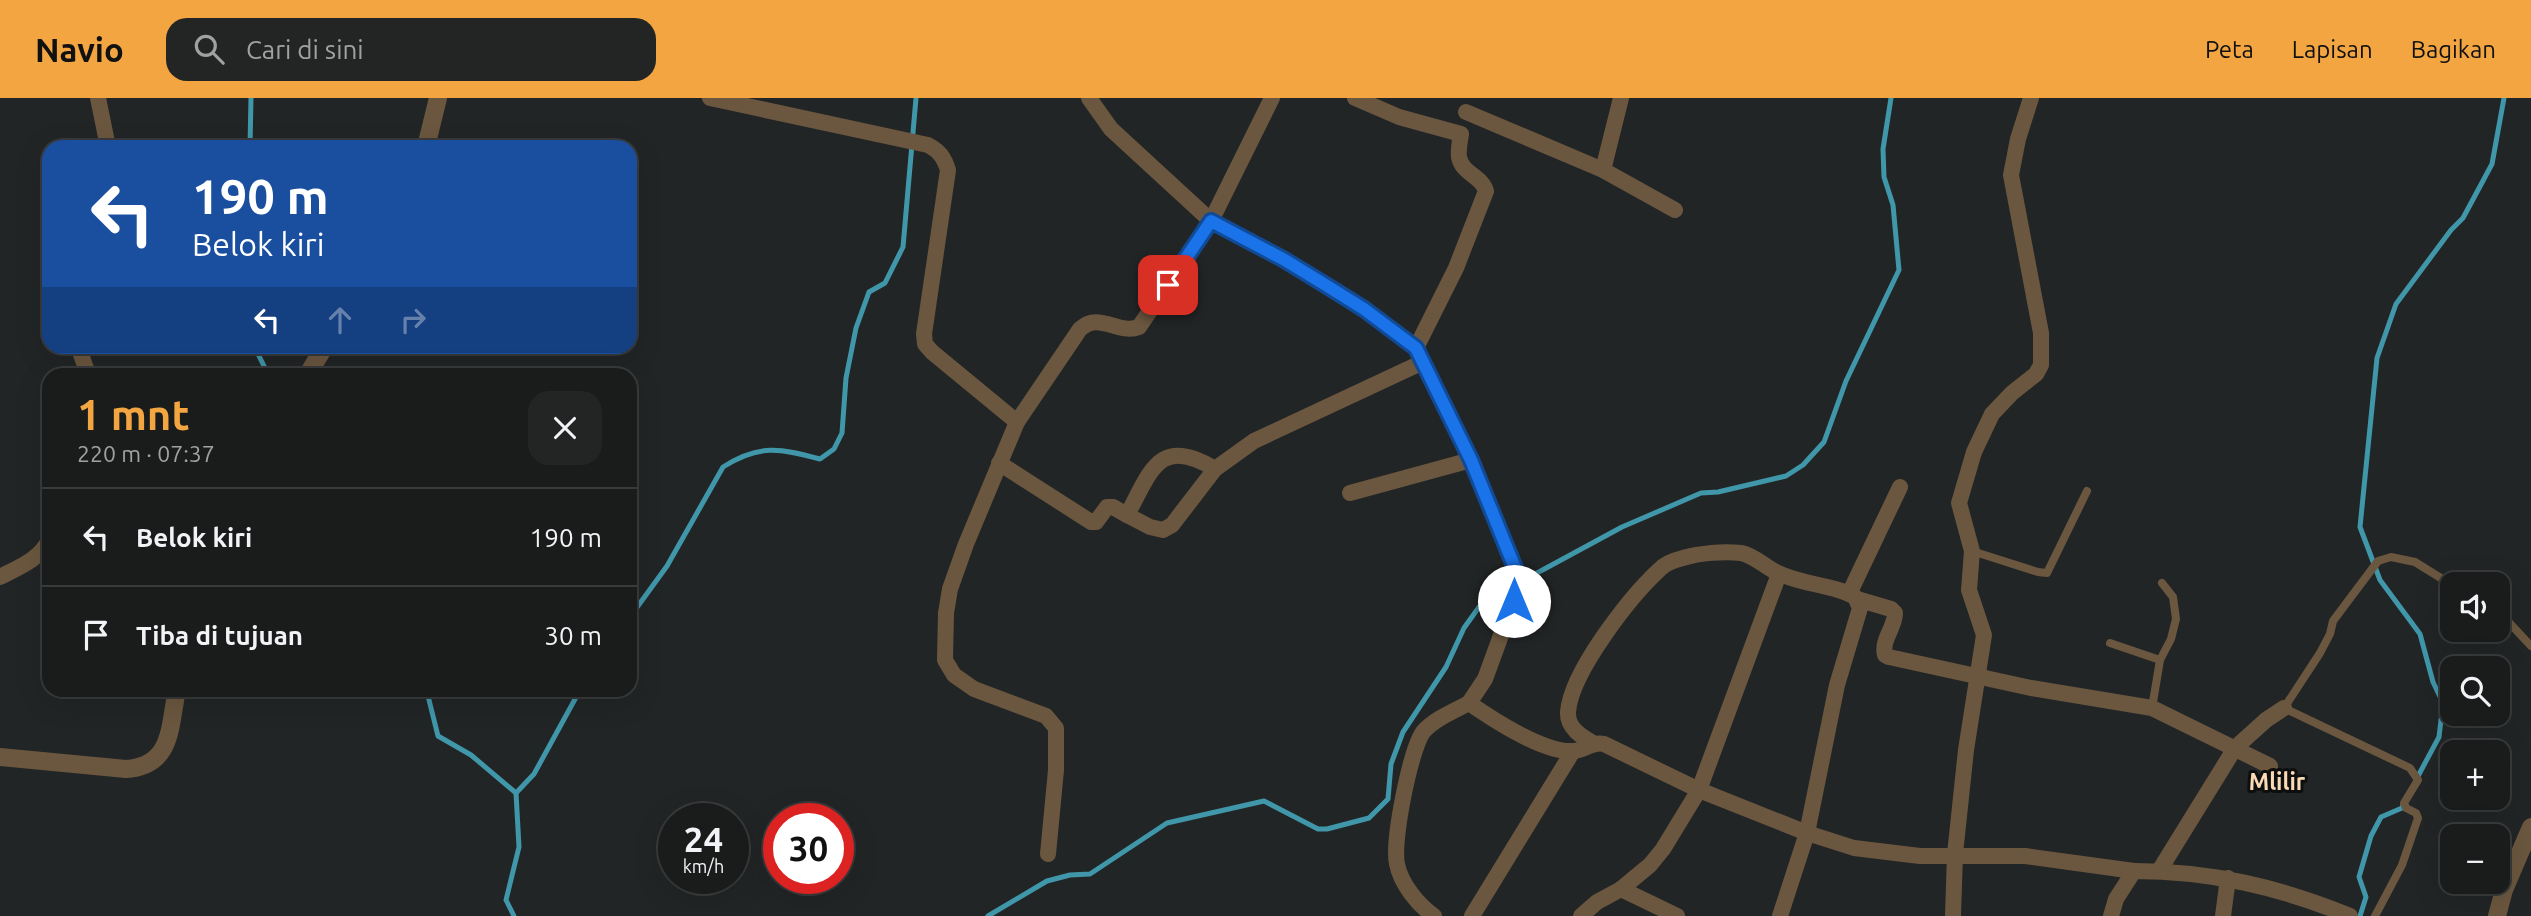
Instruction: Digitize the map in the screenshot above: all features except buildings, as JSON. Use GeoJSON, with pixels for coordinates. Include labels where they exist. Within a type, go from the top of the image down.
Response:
{"type":"FeatureCollection","features":[{"type":"Feature","properties":{"kind":"street"},"geometry":{"type":"LineString","coordinates":[[98,98],[107,140]]}},
{"type":"Feature","properties":{"kind":"street"},"geometry":{"type":"LineString","coordinates":[[428,140],[438,98]]}},
{"type":"Feature","properties":{"kind":"street"},"geometry":{"type":"LineString","coordinates":[[710,98],[928,145],[938,150],[948,170],[924,334],[925,344],[1017,422]]}},
{"type":"Feature","properties":{"kind":"street"},"geometry":{"type":"LineString","coordinates":[[1089,98],[1111,129],[1211,221],[1283,259],[1364,309],[1419,355],[1471,460],[1515,568],[1518,589],[1485,679],[1469,703],[1430,725],[1421,735],[1408,776],[1395,849],[1397,867],[1421,907],[1434,916]]}},
{"type":"Feature","properties":{"kind":"street"},"geometry":{"type":"LineString","coordinates":[[1048,854],[1056,770],[1056,728],[1046,716],[974,689],[954,675],[946,660],[946,612],[950,589],[1017,422],[1087,322],[1096,321],[1127,329],[1139,327],[1211,221],[1272,98]]}},
{"type":"Feature","properties":{"kind":"street"},"geometry":{"type":"LineString","coordinates":[[1355,98],[1399,117],[1461,134]]}},
{"type":"Feature","properties":{"kind":"street"},"geometry":{"type":"LineString","coordinates":[[1603,170],[1621,98]]}},
{"type":"Feature","properties":{"kind":"street"},"geometry":{"type":"LineString","coordinates":[[1953,916],[1955,854],[1966,750],[1984,635],[1969,590],[1972,551],[1959,503],[1974,452],[1992,414],[2036,374],[2042,357],[2041,333],[2011,175],[2018,139],[2031,98]]}},
{"type":"Feature","properties":{"kind":"street"},"geometry":{"type":"LineString","coordinates":[[999,463],[1091,522],[1096,522],[1107,508],[1113,508],[1150,527],[1163,530],[1172,525],[1215,469],[1254,441],[1419,355],[1485,197],[1484,184],[1466,171],[1459,156],[1468,105],[1603,170],[1675,210]]}},
{"type":"Feature","properties":{"kind":"street"},"geometry":{"type":"LineString","coordinates":[[1126,515],[1152,469],[1163,458],[1181,455],[1215,469]]}},
{"type":"Feature","properties":{"kind":"street"},"geometry":{"type":"LineString","coordinates":[[1350,493],[1471,460]]}},
{"type":"Feature","properties":{"kind":"street"},"geometry":{"type":"LineString","coordinates":[[1853,596],[1900,487]]}},
{"type":"Feature","properties":{"kind":"street"},"geometry":{"type":"LineString","coordinates":[[0,577],[42,552]]}},
{"type":"Feature","properties":{"kind":"street"},"geometry":{"type":"LineString","coordinates":[[2270,766],[2152,708],[1977,677],[1885,655],[1883,649],[1895,620],[1895,613],[1891,609],[1779,574],[1744,553],[1720,552],[1681,558],[1661,568],[1618,618],[1595,651],[1575,690],[1568,714],[1572,727],[1582,738],[1604,744],[1699,790],[1807,833],[1854,848],[1920,856],[2025,856],[2134,871],[2228,878],[2281,890],[2350,916]]}},
{"type":"Feature","properties":{"kind":"street"},"geometry":{"type":"LineString","coordinates":[[1581,916],[1650,865],[1663,849],[1699,790],[1779,574]]}},
{"type":"Feature","properties":{"kind":"street"},"geometry":{"type":"LineString","coordinates":[[1780,916],[1807,833],[1837,685],[1860,608],[1853,596]]}},
{"type":"Feature","properties":{"kind":"street"},"geometry":{"type":"LineString","coordinates":[[0,757],[126,769],[141,768],[152,763],[165,745],[175,697]]}},
{"type":"Feature","properties":{"kind":"street"},"geometry":{"type":"LineString","coordinates":[[1469,703],[1504,728],[1545,745],[1573,751],[1594,743]]}},
{"type":"Feature","properties":{"kind":"street"},"geometry":{"type":"LineString","coordinates":[[2159,871],[2235,748],[2284,708]]}},
{"type":"Feature","properties":{"kind":"street"},"geometry":{"type":"LineString","coordinates":[[1472,916],[1573,751]]}},
{"type":"Feature","properties":{"kind":"street"},"geometry":{"type":"LineString","coordinates":[[2497,916],[2504,890],[2526,850],[2531,827]]}},
{"type":"Feature","properties":{"kind":"street"},"geometry":{"type":"LineString","coordinates":[[2111,916],[2116,899],[2134,871]]}},
{"type":"Feature","properties":{"kind":"street"},"geometry":{"type":"LineString","coordinates":[[2224,916],[2228,878]]}},
{"type":"Feature","properties":{"kind":"street"},"geometry":{"type":"LineString","coordinates":[[1621,889],[1678,916]]}},
{"type":"Feature","properties":{"kind":"lane"},"geometry":{"type":"LineString","coordinates":[[1972,551],[2047,573],[2087,491]]}},
{"type":"Feature","properties":{"kind":"lane"},"geometry":{"type":"LineString","coordinates":[[2375,916],[2402,865],[2418,818],[2404,803],[2418,780],[2417,776],[2410,768],[2284,708],[2320,653],[2330,634],[2333,621],[2378,561],[2391,557],[2416,562],[2440,577]]}},
{"type":"Feature","properties":{"kind":"lane"},"geometry":{"type":"LineString","coordinates":[[2152,708],[2160,660],[2171,639],[2176,619],[2173,597],[2162,583]]}},
{"type":"Feature","properties":{"kind":"lane"},"geometry":{"type":"LineString","coordinates":[[2510,623],[2531,646]]}},
{"type":"Feature","properties":{"kind":"lane"},"geometry":{"type":"LineString","coordinates":[[2110,643],[2160,660]]}},
{"type":"Feature","properties":{"kind":"waterway"},"geometry":{"type":"LineString","coordinates":[[250,140],[251,98]]}},
{"type":"Feature","properties":{"kind":"waterway"},"geometry":{"type":"LineString","coordinates":[[637,607],[667,566],[723,467],[759,451],[793,452],[820,459],[834,449],[842,433],[846,378],[856,328],[869,292],[885,283],[903,247],[916,98]]}},
{"type":"Feature","properties":{"kind":"waterway"},"geometry":{"type":"LineString","coordinates":[[988,916],[1047,881],[1070,875],[1090,874],[1167,823],[1264,801],[1318,829],[1369,818],[1388,799],[1391,764],[1403,732],[1446,667],[1464,628],[1489,593],[1537,573],[1622,527],[1701,493],[1718,492],[1786,476],[1803,465],[1824,442],[1846,381],[1899,270],[1893,205],[1884,177],[1883,149],[1891,98]]}},
{"type":"Feature","properties":{"kind":"waterway"},"geometry":{"type":"LineString","coordinates":[[2417,778],[2439,737],[2443,703],[2433,682],[2420,634],[2380,580],[2360,527],[2377,358],[2396,304],[2463,218],[2492,164],[2504,98]]}},
{"type":"Feature","properties":{"kind":"waterway"},"geometry":{"type":"LineString","coordinates":[[258,354],[265,368]]}},
{"type":"Feature","properties":{"kind":"waterway"},"geometry":{"type":"LineString","coordinates":[[428,697],[438,736],[471,755],[516,793],[519,847],[506,900],[514,916]]}},
{"type":"Feature","properties":{"kind":"waterway"},"geometry":{"type":"LineString","coordinates":[[516,793],[534,774],[576,697]]}},
{"type":"Feature","properties":{"kind":"waterway"},"geometry":{"type":"LineString","coordinates":[[2360,916],[2366,897],[2359,877],[2371,836],[2381,817],[2402,808],[2404,802]]}},
{"type":"Feature","properties":{"kind":"district","name":"Mlilir"},"geometry":{"type":"Point","coordinates":[2277,781]}},
{"type":"Feature","properties":{"kind":"route"},"geometry":{"type":"LineString","coordinates":[[1168,285],[1211,221],[1324,284],[1364,309],[1416,348],[1471,460],[1515,568],[1518,589],[1514,601]]}}]}
